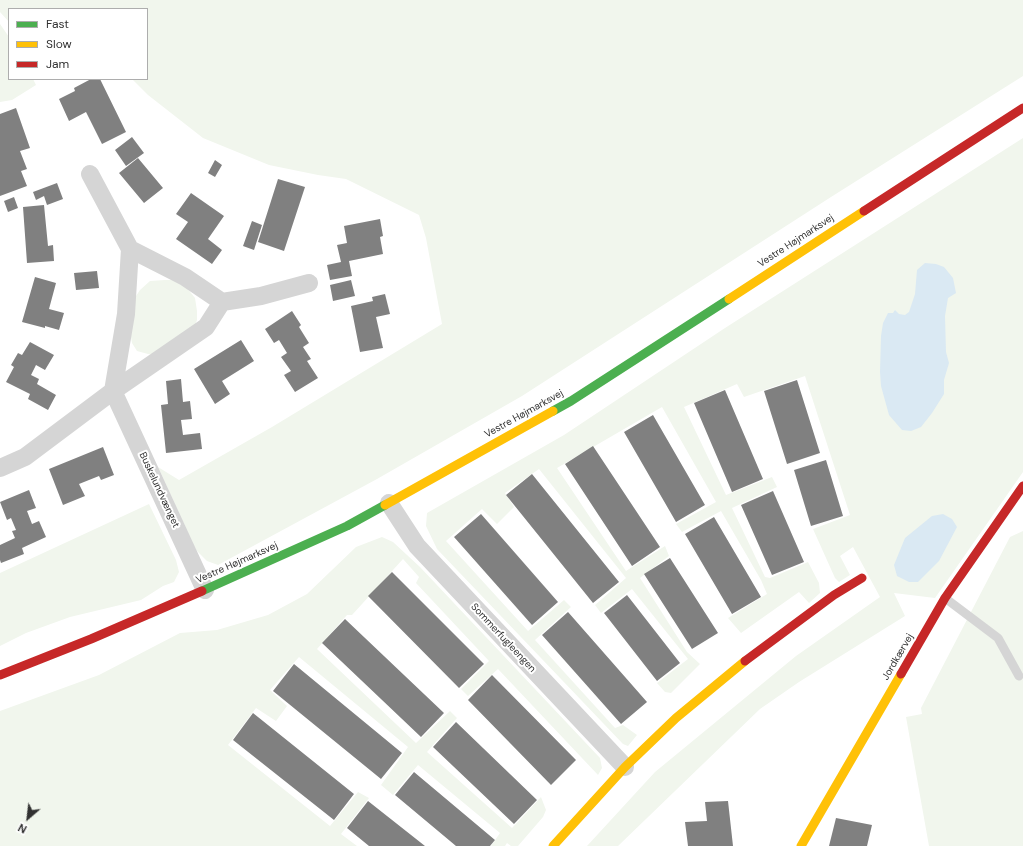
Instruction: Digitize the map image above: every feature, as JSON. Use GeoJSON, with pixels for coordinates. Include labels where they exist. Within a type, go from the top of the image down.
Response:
{"type":"FeatureCollection","features":[{"type":"Feature","properties":{"kind":"street","name":"Vestre Højmarksvej"},"geometry":{"type":"LineString","coordinates":[[0,675],[91,640],[205,590],[347,526],[390,503],[571,401],[1023,108]]}},
{"type":"Feature","properties":{"kind":"street"},"geometry":{"type":"LineString","coordinates":[[90,174],[130,249],[126,314],[113,391]]}},
{"type":"Feature","properties":{"kind":"street"},"geometry":{"type":"LineString","coordinates":[[130,249],[185,277],[222,302],[261,296],[309,283]]}},
{"type":"Feature","properties":{"kind":"street"},"geometry":{"type":"LineString","coordinates":[[0,468],[25,456],[113,391],[206,326],[222,302]]}},
{"type":"Feature","properties":{"kind":"street","name":"Buskelundvænget"},"geometry":{"type":"LineString","coordinates":[[113,391],[205,590]]}},
{"type":"Feature","properties":{"kind":"street","name":"Jordkærvej"},"geometry":{"type":"LineString","coordinates":[[801,846],[945,598],[1023,486]]}},
{"type":"Feature","properties":{"kind":"street","name":"Sommerfugleengen"},"geometry":{"type":"LineString","coordinates":[[390,503],[417,546],[625,767]]}},
{"type":"Feature","properties":{"kind":"street"},"geometry":{"type":"LineString","coordinates":[[553,846],[625,767],[676,718],[740,666],[834,595],[862,578]]}},
{"type":"Feature","properties":{"kind":"lane"},"geometry":{"type":"LineString","coordinates":[[945,598],[998,638],[1019,676]]}},
{"type":"Feature","properties":{"kind":"shaded area"},"geometry":{"type":"Polygon","coordinates":[[[0,0],[1023,0],[1023,76],[831,197],[522,396],[377,479],[218,565],[207,561],[196,550],[158,467],[179,480],[272,427],[442,324],[426,238],[419,215],[346,179],[269,165],[203,138],[148,95],[133,80],[148,80],[148,8],[8,8],[8,21],[0,12],[0,0]]]}},
{"type":"Feature","properties":{"kind":"shaded area"},"geometry":{"type":"Polygon","coordinates":[[[0,24],[8,36],[8,80],[34,80],[36,85],[12,100],[0,102],[0,24]]]}},
{"type":"Feature","properties":{"kind":"shaded area"},"geometry":{"type":"Polygon","coordinates":[[[1023,138],[1023,472],[935,598],[894,593],[905,616],[799,682],[760,709],[618,846],[587,846],[655,772],[796,656],[880,597],[853,547],[840,556],[850,575],[839,582],[835,578],[813,529],[850,515],[805,376],[744,397],[737,384],[684,407],[726,495],[772,477],[777,487],[732,508],[765,577],[770,578],[808,562],[819,583],[820,593],[809,603],[799,592],[741,633],[728,618],[767,594],[761,580],[721,511],[682,532],[676,524],[716,502],[662,407],[557,468],[626,571],[665,546],[669,556],[640,578],[687,652],[700,664],[671,693],[665,692],[657,683],[688,659],[632,589],[601,613],[595,605],[626,578],[539,469],[505,493],[514,507],[497,524],[482,509],[446,541],[528,631],[564,600],[571,607],[535,640],[615,728],[623,725],[637,735],[628,746],[623,744],[437,549],[426,526],[427,513],[564,435],[725,328],[1023,138]]]}},
{"type":"Feature","properties":{"kind":"shaded area"},"geometry":{"type":"Polygon","coordinates":[[[925,263],[936,264],[944,267],[953,278],[956,293],[948,298],[945,316],[946,352],[949,363],[944,380],[944,394],[921,427],[911,431],[902,430],[889,415],[881,386],[881,336],[883,323],[888,313],[893,313],[895,310],[899,314],[905,315],[909,312],[915,294],[917,270],[925,263]]]}},
{"type":"Feature","properties":{"kind":"shaded area"},"geometry":{"type":"Polygon","coordinates":[[[173,280],[187,288],[195,298],[197,320],[193,330],[157,355],[137,351],[132,343],[130,332],[134,299],[140,290],[150,281],[173,280]]]}},
{"type":"Feature","properties":{"kind":"shaded area"},"geometry":{"type":"Polygon","coordinates":[[[149,504],[176,560],[179,572],[174,582],[163,586],[141,600],[70,617],[26,633],[0,646],[0,573],[149,504]]]}},
{"type":"Feature","properties":{"kind":"shaded area"},"geometry":{"type":"Polygon","coordinates":[[[943,514],[952,519],[957,527],[939,561],[918,582],[909,582],[897,576],[894,565],[905,538],[932,516],[943,514]]]}},
{"type":"Feature","properties":{"kind":"shaded area"},"geometry":{"type":"Polygon","coordinates":[[[1023,531],[1023,846],[929,846],[906,717],[922,714],[921,708],[1010,537],[1023,531]]]}},
{"type":"Feature","properties":{"kind":"shaded area"},"geometry":{"type":"Polygon","coordinates":[[[382,537],[393,542],[420,567],[600,758],[602,768],[598,775],[498,669],[468,696],[461,689],[489,661],[416,583],[419,577],[403,559],[352,615],[347,615],[317,649],[416,743],[450,711],[457,718],[427,752],[512,828],[541,797],[546,810],[543,817],[518,846],[511,846],[507,843],[505,846],[491,846],[500,833],[418,765],[393,795],[381,785],[408,747],[299,657],[270,690],[287,706],[276,721],[256,708],[228,745],[330,826],[358,792],[369,798],[341,834],[357,846],[0,846],[0,711],[99,675],[180,633],[217,630],[268,615],[307,594],[356,547],[382,537]]]}},
{"type":"Feature","properties":{"kind":"building"},"geometry":{"type":"Polygon","coordinates":[[[89,80],[100,80],[126,132],[102,144],[86,112],[69,121],[59,99],[75,91],[74,88],[89,80]]]}},
{"type":"Feature","properties":{"kind":"building"},"geometry":{"type":"Polygon","coordinates":[[[16,108],[30,148],[20,151],[27,169],[21,171],[27,186],[0,196],[0,114],[16,108]]]}},
{"type":"Feature","properties":{"kind":"building"},"geometry":{"type":"Polygon","coordinates":[[[132,137],[144,153],[126,166],[115,150],[132,137]]]}},
{"type":"Feature","properties":{"kind":"building"},"geometry":{"type":"Polygon","coordinates":[[[138,158],[163,188],[144,203],[119,173],[138,158]]]}},
{"type":"Feature","properties":{"kind":"building"},"geometry":{"type":"Polygon","coordinates":[[[215,160],[222,165],[215,177],[208,173],[215,160]]]}},
{"type":"Feature","properties":{"kind":"building"},"geometry":{"type":"Polygon","coordinates":[[[278,179],[305,187],[284,251],[258,242],[278,179]]]}},
{"type":"Feature","properties":{"kind":"building"},"geometry":{"type":"Polygon","coordinates":[[[57,183],[63,199],[47,205],[44,196],[36,200],[33,192],[57,183]]]}},
{"type":"Feature","properties":{"kind":"building"},"geometry":{"type":"Polygon","coordinates":[[[191,193],[224,216],[208,239],[222,250],[212,264],[176,239],[188,222],[176,214],[191,193]]]}},
{"type":"Feature","properties":{"kind":"building"},"geometry":{"type":"Polygon","coordinates":[[[14,197],[18,208],[8,212],[4,201],[14,197]]]}},
{"type":"Feature","properties":{"kind":"building"},"geometry":{"type":"Polygon","coordinates":[[[44,205],[48,246],[53,245],[54,261],[27,263],[23,207],[44,205]]]}},
{"type":"Feature","properties":{"kind":"building"},"geometry":{"type":"Polygon","coordinates":[[[380,219],[383,236],[380,237],[383,254],[349,261],[352,276],[330,280],[327,265],[341,262],[337,245],[347,243],[344,226],[380,219]]]}},
{"type":"Feature","properties":{"kind":"building"},"geometry":{"type":"Polygon","coordinates":[[[252,221],[262,225],[254,250],[243,246],[252,221]]]}},
{"type":"Feature","properties":{"kind":"building"},"geometry":{"type":"Polygon","coordinates":[[[97,271],[99,288],[76,290],[74,273],[97,271]]]}},
{"type":"Feature","properties":{"kind":"building"},"geometry":{"type":"Polygon","coordinates":[[[35,277],[56,283],[49,309],[64,313],[59,330],[22,322],[35,277]]]}},
{"type":"Feature","properties":{"kind":"building"},"geometry":{"type":"Polygon","coordinates":[[[351,280],[355,296],[333,301],[330,285],[351,280]]]}},
{"type":"Feature","properties":{"kind":"building"},"geometry":{"type":"Polygon","coordinates":[[[385,294],[390,314],[376,317],[383,348],[360,352],[351,306],[373,301],[372,297],[385,294]]]}},
{"type":"Feature","properties":{"kind":"building"},"geometry":{"type":"Polygon","coordinates":[[[292,311],[301,325],[299,327],[309,343],[303,347],[311,359],[307,361],[318,378],[295,392],[284,375],[291,371],[281,357],[287,353],[279,340],[274,343],[265,329],[292,311]]]}},
{"type":"Feature","properties":{"kind":"building"},"geometry":{"type":"Polygon","coordinates":[[[241,340],[254,361],[222,381],[230,394],[215,404],[194,369],[241,340]]]}},
{"type":"Feature","properties":{"kind":"building"},"geometry":{"type":"Polygon","coordinates":[[[30,342],[54,355],[45,370],[36,365],[31,375],[39,379],[37,384],[56,395],[48,410],[28,399],[30,394],[6,382],[14,367],[11,365],[18,353],[22,355],[30,342]]]}},
{"type":"Feature","properties":{"kind":"building"},"geometry":{"type":"Polygon","coordinates":[[[181,379],[183,402],[190,401],[192,419],[181,420],[183,435],[200,433],[202,449],[166,453],[161,405],[168,404],[166,381],[181,379]]]}},
{"type":"Feature","properties":{"kind":"building"},"geometry":{"type":"Polygon","coordinates":[[[797,380],[820,453],[787,464],[764,391],[797,380]]]}},
{"type":"Feature","properties":{"kind":"building"},"geometry":{"type":"Polygon","coordinates":[[[725,390],[763,479],[732,492],[694,403],[725,390]]]}},
{"type":"Feature","properties":{"kind":"building"},"geometry":{"type":"Polygon","coordinates":[[[653,415],[705,505],[676,522],[624,432],[653,415]]]}},
{"type":"Feature","properties":{"kind":"building"},"geometry":{"type":"Polygon","coordinates":[[[593,446],[660,547],[632,566],[565,464],[593,446]]]}},
{"type":"Feature","properties":{"kind":"building"},"geometry":{"type":"Polygon","coordinates":[[[103,447],[114,475],[101,480],[99,476],[79,484],[85,496],[63,505],[49,469],[103,447]]]}},
{"type":"Feature","properties":{"kind":"building"},"geometry":{"type":"Polygon","coordinates":[[[826,460],[843,516],[811,526],[794,470],[826,460]]]}},
{"type":"Feature","properties":{"kind":"building"},"geometry":{"type":"Polygon","coordinates":[[[532,474],[619,582],[593,603],[506,495],[532,474]]]}},
{"type":"Feature","properties":{"kind":"building"},"geometry":{"type":"Polygon","coordinates":[[[29,490],[36,508],[27,511],[32,524],[39,521],[46,537],[22,548],[24,554],[1,563],[0,545],[15,538],[12,531],[16,530],[11,518],[7,520],[0,502],[29,490]]]}},
{"type":"Feature","properties":{"kind":"building"},"geometry":{"type":"Polygon","coordinates":[[[773,491],[804,562],[772,575],[741,505],[773,491]]]}},
{"type":"Feature","properties":{"kind":"building"},"geometry":{"type":"Polygon","coordinates":[[[481,514],[558,602],[532,625],[454,537],[481,514]]]}},
{"type":"Feature","properties":{"kind":"building"},"geometry":{"type":"Polygon","coordinates":[[[714,517],[761,597],[732,614],[685,534],[714,517]]]}},
{"type":"Feature","properties":{"kind":"building"},"geometry":{"type":"Polygon","coordinates":[[[670,558],[718,633],[692,649],[644,574],[670,558]]]}},
{"type":"Feature","properties":{"kind":"building"},"geometry":{"type":"Polygon","coordinates":[[[392,572],[484,664],[459,688],[368,596],[392,572]]]}},
{"type":"Feature","properties":{"kind":"building"},"geometry":{"type":"Polygon","coordinates":[[[627,595],[680,663],[657,681],[604,613],[627,595]]]}},
{"type":"Feature","properties":{"kind":"building"},"geometry":{"type":"Polygon","coordinates":[[[568,612],[647,702],[621,724],[542,635],[568,612]]]}},
{"type":"Feature","properties":{"kind":"building"},"geometry":{"type":"Polygon","coordinates":[[[345,619],[444,713],[421,737],[322,643],[345,619]]]}},
{"type":"Feature","properties":{"kind":"building"},"geometry":{"type":"Polygon","coordinates":[[[294,664],[402,753],[381,779],[273,691],[294,664]]]}},
{"type":"Feature","properties":{"kind":"building"},"geometry":{"type":"Polygon","coordinates":[[[492,675],[576,760],[551,785],[468,700],[492,675]]]}},
{"type":"Feature","properties":{"kind":"building"},"geometry":{"type":"Polygon","coordinates":[[[253,713],[354,794],[334,820],[233,740],[253,713]]]}},
{"type":"Feature","properties":{"kind":"building"},"geometry":{"type":"Polygon","coordinates":[[[456,722],[537,800],[514,824],[433,747],[456,722]]]}},
{"type":"Feature","properties":{"kind":"building"},"geometry":{"type":"Polygon","coordinates":[[[414,772],[495,840],[490,846],[456,846],[395,795],[414,772]]]}},
{"type":"Feature","properties":{"kind":"building"},"geometry":{"type":"Polygon","coordinates":[[[368,801],[425,846],[369,846],[347,828],[368,801]]]}},
{"type":"Feature","properties":{"kind":"building"},"geometry":{"type":"Polygon","coordinates":[[[728,801],[733,846],[688,846],[685,822],[707,821],[705,802],[728,801]]]}},
{"type":"Feature","properties":{"kind":"building"},"geometry":{"type":"Polygon","coordinates":[[[836,818],[872,825],[867,846],[829,846],[836,818]]]}},
{"type":"Feature","properties":{"kind":"traffic: fast"},"geometry":{"type":"LineString","coordinates":[[553,411],[571,401],[729,299]]}},
{"type":"Feature","properties":{"kind":"traffic: fast"},"geometry":{"type":"LineString","coordinates":[[202,591],[347,526],[385,505]]}},
{"type":"Feature","properties":{"kind":"traffic: slow"},"geometry":{"type":"LineString","coordinates":[[729,299],[864,211]]}},
{"type":"Feature","properties":{"kind":"traffic: slow"},"geometry":{"type":"LineString","coordinates":[[385,505],[553,411]]}},
{"type":"Feature","properties":{"kind":"traffic: slow"},"geometry":{"type":"LineString","coordinates":[[553,846],[625,767],[676,718],[745,661]]}},
{"type":"Feature","properties":{"kind":"traffic: slow"},"geometry":{"type":"LineString","coordinates":[[801,846],[901,674]]}},
{"type":"Feature","properties":{"kind":"traffic: jam"},"geometry":{"type":"LineString","coordinates":[[864,211],[1023,108]]}},
{"type":"Feature","properties":{"kind":"traffic: jam"},"geometry":{"type":"LineString","coordinates":[[901,674],[945,598],[1023,486]]}},
{"type":"Feature","properties":{"kind":"traffic: jam"},"geometry":{"type":"LineString","coordinates":[[745,661],[834,595],[862,578]]}},
{"type":"Feature","properties":{"kind":"traffic: jam"},"geometry":{"type":"LineString","coordinates":[[0,675],[91,639],[202,591]]}}]}
